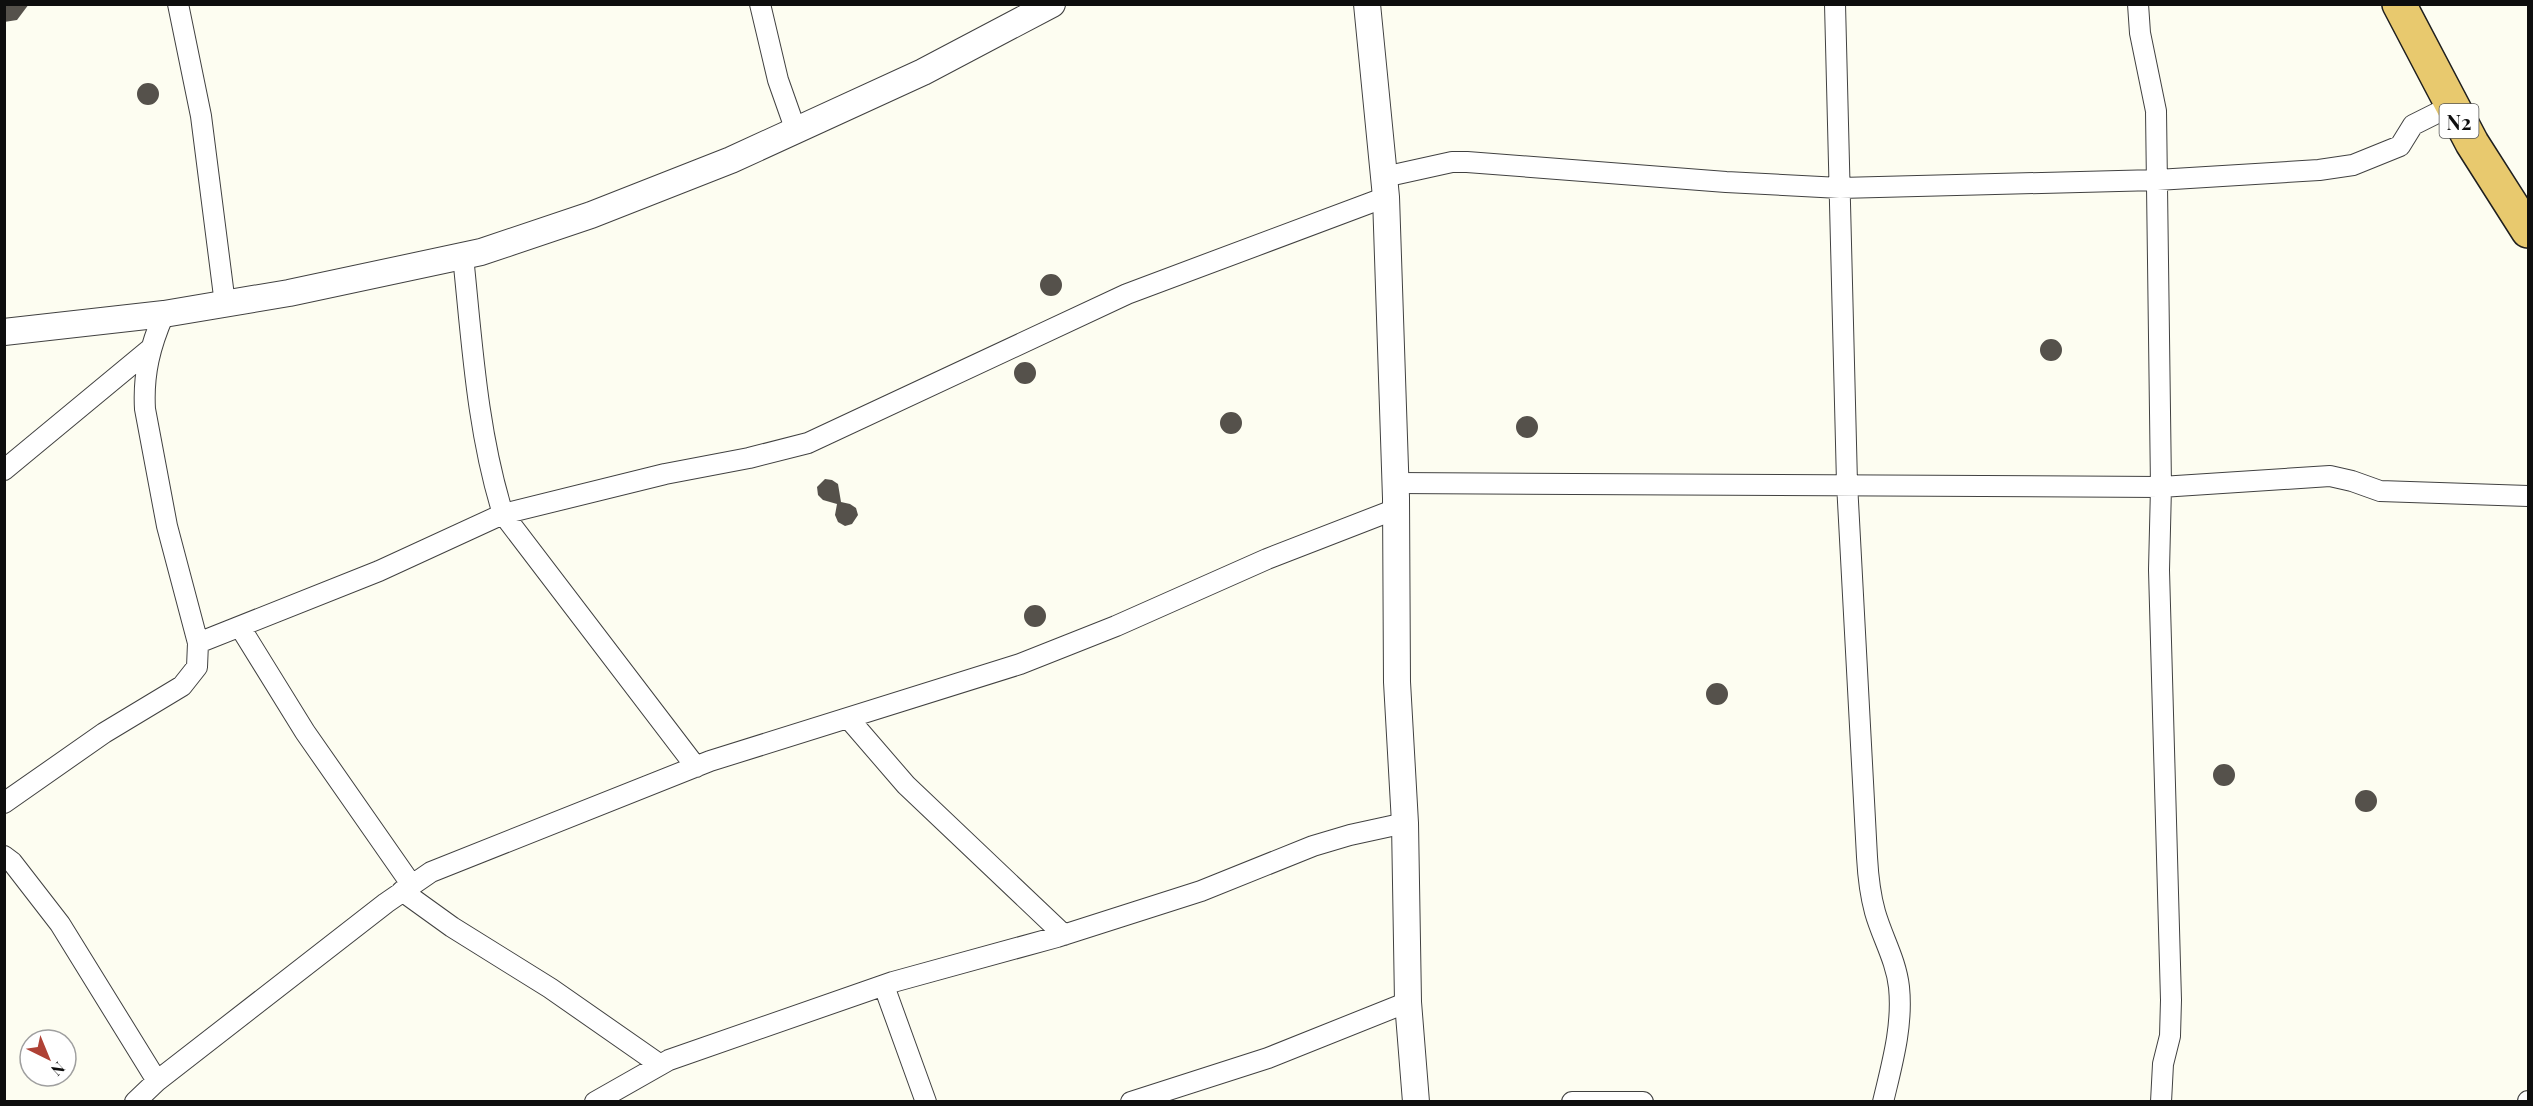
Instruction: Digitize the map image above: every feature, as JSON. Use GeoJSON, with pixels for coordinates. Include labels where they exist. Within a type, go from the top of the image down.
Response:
{"type":"FeatureCollection","features":[{"type":"Feature","properties":{"kind":"highway","name":"N2"},"geometry":{"type":"LineString","coordinates":[[2399,4],[2451,106],[2510,206],[2529,231]]}},
{"type":"Feature","properties":{"kind":"street"},"geometry":{"type":"LineString","coordinates":[[178,4],[201,116],[225,303]]}},
{"type":"Feature","properties":{"kind":"street"},"geometry":{"type":"LineString","coordinates":[[760,4],[778,80],[796,131]]}},
{"type":"Feature","properties":{"kind":"street"},"geometry":{"type":"LineString","coordinates":[[4,332],[164,314],[289,293],[463,256],[591,215],[731,160],[923,72],[1052,4]]}},
{"type":"Feature","properties":{"kind":"street"},"geometry":{"type":"LineString","coordinates":[[1367,4],[1385,187],[1396,483],[1397,682],[1405,823],[1408,1002],[1416,1101]]}},
{"type":"Feature","properties":{"kind":"street"},"geometry":{"type":"LineString","coordinates":[[1836,4],[1847,483],[1869,886],[1875,913],[1889,946],[1899,985],[1900,1017],[1895,1052],[1883,1101]]}},
{"type":"Feature","properties":{"kind":"street"},"geometry":{"type":"LineString","coordinates":[[2138,4],[2140,33],[2156,111],[2161,487],[2159,570],[2171,1000],[2170,1036],[2163,1064],[2161,1101]]}},
{"type":"Feature","properties":{"kind":"street"},"geometry":{"type":"LineString","coordinates":[[198,643],[379,572],[503,514],[664,474],[749,458],[808,443],[1126,294],[1385,187],[1452,162],[1840,188],[2157,180],[2319,170],[2353,165],[2400,146],[2413,125],[2451,106]]}},
{"type":"Feature","properties":{"kind":"street"},"geometry":{"type":"LineString","coordinates":[[463,256],[477,394],[497,496],[503,514],[696,767]]}},
{"type":"Feature","properties":{"kind":"street"},"geometry":{"type":"LineString","coordinates":[[4,803],[104,733],[182,686],[197,667],[198,643],[167,526],[145,409],[144,391],[149,350],[164,314]]}},
{"type":"Feature","properties":{"kind":"street"},"geometry":{"type":"LineString","coordinates":[[4,470],[149,350]]}},
{"type":"Feature","properties":{"kind":"street"},"geometry":{"type":"LineString","coordinates":[[1396,483],[1847,483],[2161,487],[2330,476],[2380,491],[2529,496]]}},
{"type":"Feature","properties":{"kind":"street"},"geometry":{"type":"LineString","coordinates":[[143,1100],[157,1081],[406,888],[454,863],[696,767],[1020,664],[1396,509]]}},
{"type":"Feature","properties":{"kind":"street"},"geometry":{"type":"LineString","coordinates":[[240,627],[406,888],[452,927],[550,988],[659,1064]]}},
{"type":"Feature","properties":{"kind":"street"},"geometry":{"type":"LineString","coordinates":[[849,719],[906,785],[1064,935]]}},
{"type":"Feature","properties":{"kind":"street"},"geometry":{"type":"LineString","coordinates":[[595,1101],[659,1064],[884,986],[1064,935],[1201,891],[1313,846],[1405,823]]}},
{"type":"Feature","properties":{"kind":"street"},"geometry":{"type":"LineString","coordinates":[[4,856],[12,862],[60,924],[157,1081]]}},
{"type":"Feature","properties":{"kind":"street"},"geometry":{"type":"LineString","coordinates":[[884,986],[926,1101]]}},
{"type":"Feature","properties":{"kind":"street"},"geometry":{"type":"LineString","coordinates":[[1131,1101],[1268,1058],[1408,1002]]}},
{"type":"Feature","properties":{"kind":"street"},"geometry":{"type":"LineString","coordinates":[[1572,1101],[1643,1101]]}},
{"type":"Feature","properties":{"kind":"building"},"geometry":{"type":"Polygon","coordinates":[[[4,4],[29,4],[17,20],[4,22],[4,4]]]}},
{"type":"Feature","properties":{"kind":"building"},"geometry":{"type":"Polygon","coordinates":[[[148,83],[156,86],[159,94],[156,102],[148,105],[140,102],[137,94],[140,86],[148,83]]]}},
{"type":"Feature","properties":{"kind":"building"},"geometry":{"type":"Polygon","coordinates":[[[1051,274],[1059,277],[1062,285],[1059,293],[1051,296],[1043,293],[1040,285],[1043,277],[1051,274]]]}},
{"type":"Feature","properties":{"kind":"building"},"geometry":{"type":"Polygon","coordinates":[[[2051,339],[2059,342],[2062,350],[2059,358],[2051,361],[2043,358],[2040,350],[2043,342],[2051,339]]]}},
{"type":"Feature","properties":{"kind":"building"},"geometry":{"type":"Polygon","coordinates":[[[1025,362],[1033,365],[1036,373],[1033,381],[1025,384],[1017,381],[1014,373],[1017,365],[1025,362]]]}},
{"type":"Feature","properties":{"kind":"building"},"geometry":{"type":"Polygon","coordinates":[[[1231,412],[1239,415],[1242,423],[1239,431],[1231,434],[1223,431],[1220,423],[1223,415],[1231,412]]]}},
{"type":"Feature","properties":{"kind":"building"},"geometry":{"type":"Polygon","coordinates":[[[1527,416],[1535,419],[1538,427],[1535,435],[1527,438],[1519,435],[1516,427],[1519,419],[1527,416]]]}},
{"type":"Feature","properties":{"kind":"building"},"geometry":{"type":"Polygon","coordinates":[[[825,479],[838,484],[841,502],[856,508],[858,515],[852,524],[845,526],[838,522],[835,515],[837,504],[823,500],[818,495],[817,487],[825,479]]]}},
{"type":"Feature","properties":{"kind":"building"},"geometry":{"type":"Polygon","coordinates":[[[1035,605],[1043,608],[1046,616],[1043,624],[1035,627],[1027,624],[1024,616],[1027,608],[1035,605]]]}},
{"type":"Feature","properties":{"kind":"building"},"geometry":{"type":"Polygon","coordinates":[[[1717,683],[1725,686],[1728,694],[1725,702],[1717,705],[1709,702],[1706,694],[1709,686],[1717,683]]]}},
{"type":"Feature","properties":{"kind":"building"},"geometry":{"type":"Polygon","coordinates":[[[2224,764],[2232,767],[2235,775],[2232,783],[2224,786],[2216,783],[2213,775],[2216,767],[2224,764]]]}},
{"type":"Feature","properties":{"kind":"building"},"geometry":{"type":"Polygon","coordinates":[[[2366,790],[2374,793],[2377,801],[2374,809],[2366,812],[2358,809],[2355,801],[2358,793],[2366,790]]]}}]}
